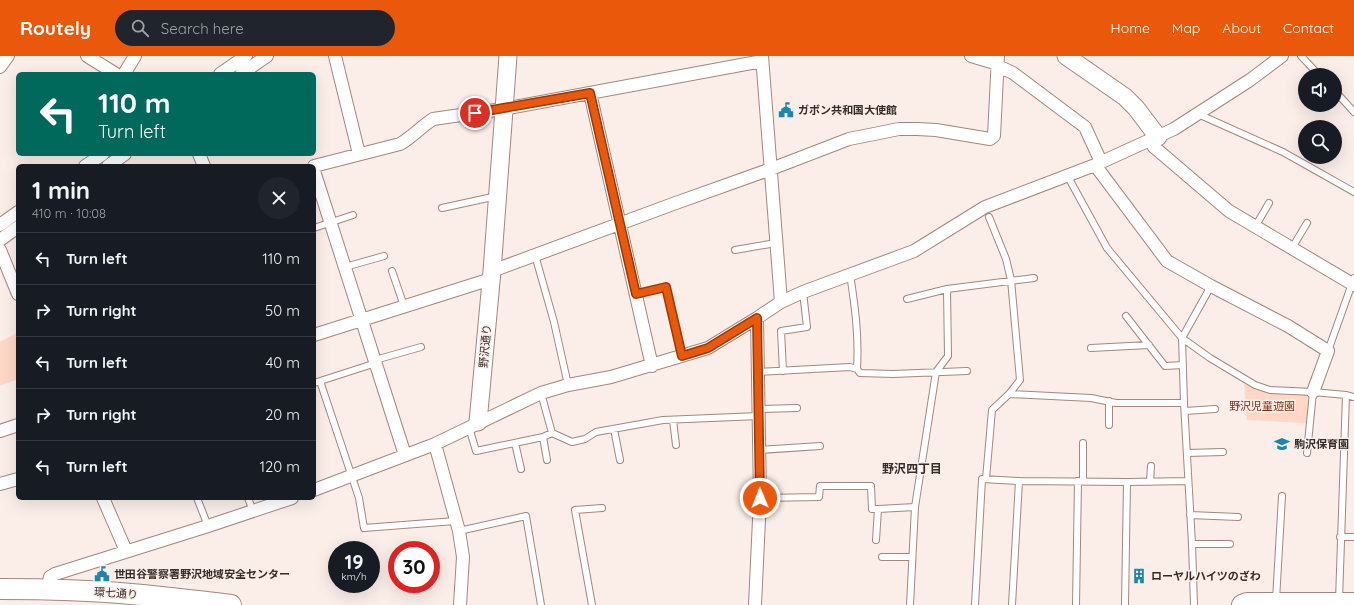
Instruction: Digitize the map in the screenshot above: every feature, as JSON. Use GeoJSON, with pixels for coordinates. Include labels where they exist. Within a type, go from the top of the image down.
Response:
{"type":"FeatureCollection","features":[{"type":"Feature","properties":{"kind":"main road","name":"環七通り"},"geometry":{"type":"LineString","coordinates":[[0,589],[47,589],[132,594],[231,605]]}},
{"type":"Feature","properties":{"kind":"main road"},"geometry":{"type":"LineString","coordinates":[[1242,605],[1247,603],[1346,603]]}},
{"type":"Feature","properties":{"kind":"street"},"geometry":{"type":"LineString","coordinates":[[0,67],[8,56]]}},
{"type":"Feature","properties":{"kind":"street"},"geometry":{"type":"LineString","coordinates":[[87,56],[113,72]]}},
{"type":"Feature","properties":{"kind":"street"},"geometry":{"type":"LineString","coordinates":[[125,72],[135,56]]}},
{"type":"Feature","properties":{"kind":"street"},"geometry":{"type":"LineString","coordinates":[[223,72],[246,56]]}},
{"type":"Feature","properties":{"kind":"street"},"geometry":{"type":"LineString","coordinates":[[244,72],[267,56]]}},
{"type":"Feature","properties":{"kind":"street"},"geometry":{"type":"LineString","coordinates":[[336,56],[359,154]]}},
{"type":"Feature","properties":{"kind":"street","name":"野沢通り"},"geometry":{"type":"LineString","coordinates":[[474,424],[492,275],[508,56]]}},
{"type":"Feature","properties":{"kind":"street"},"geometry":{"type":"LineString","coordinates":[[971,56],[998,60],[1085,128],[1098,164],[1167,262],[1288,326],[1328,351],[1313,392]]}},
{"type":"Feature","properties":{"kind":"street"},"geometry":{"type":"LineString","coordinates":[[316,489],[435,444],[474,424],[541,394],[568,385],[611,377],[652,366],[708,348],[781,302],[803,292],[914,251],[985,207],[1098,164],[1174,129],[1250,80],[1282,56]]}},
{"type":"Feature","properties":{"kind":"street"},"geometry":{"type":"LineString","coordinates":[[1071,57],[1125,97],[1136,108],[1154,139],[1154,147],[1229,211],[1353,282]]}},
{"type":"Feature","properties":{"kind":"street"},"geometry":{"type":"LineString","coordinates":[[316,165],[400,144],[411,138],[424,125],[433,119],[503,109],[762,59],[781,302]]}},
{"type":"Feature","properties":{"kind":"street"},"geometry":{"type":"LineString","coordinates":[[316,333],[404,306],[492,275],[535,255],[849,139],[899,129],[936,130],[990,139],[994,136],[998,60]]}},
{"type":"Feature","properties":{"kind":"street"},"geometry":{"type":"LineString","coordinates":[[590,93],[652,366]]}},
{"type":"Feature","properties":{"kind":"street"},"geometry":{"type":"LineString","coordinates":[[88,164],[100,156]]}},
{"type":"Feature","properties":{"kind":"street"},"geometry":{"type":"LineString","coordinates":[[111,164],[122,156]]}},
{"type":"Feature","properties":{"kind":"street"},"geometry":{"type":"LineString","coordinates":[[316,177],[405,455]]}},
{"type":"Feature","properties":{"kind":"street"},"geometry":{"type":"LineString","coordinates":[[0,224],[16,213]]}},
{"type":"Feature","properties":{"kind":"street"},"geometry":{"type":"LineString","coordinates":[[0,240],[16,228]]}},
{"type":"Feature","properties":{"kind":"street"},"geometry":{"type":"LineString","coordinates":[[0,250],[16,288]]}},
{"type":"Feature","properties":{"kind":"street"},"geometry":{"type":"LineString","coordinates":[[755,605],[760,498],[757,318]]}},
{"type":"Feature","properties":{"kind":"street"},"geometry":{"type":"LineString","coordinates":[[0,431],[16,426]]}},
{"type":"Feature","properties":{"kind":"street"},"geometry":{"type":"LineString","coordinates":[[435,444],[457,526],[463,557],[460,605]]}},
{"type":"Feature","properties":{"kind":"street"},"geometry":{"type":"LineString","coordinates":[[0,484],[16,479]]}},
{"type":"Feature","properties":{"kind":"street"},"geometry":{"type":"LineString","coordinates":[[104,500],[126,551]]}},
{"type":"Feature","properties":{"kind":"street"},"geometry":{"type":"LineString","coordinates":[[47,589],[50,577],[55,574],[286,500]]}},
{"type":"Feature","properties":{"kind":"lane"},"geometry":{"type":"LineString","coordinates":[[1301,56],[1312,68]]}},
{"type":"Feature","properties":{"kind":"lane"},"geometry":{"type":"LineString","coordinates":[[1342,98],[1353,108]]}},
{"type":"Feature","properties":{"kind":"lane"},"geometry":{"type":"LineString","coordinates":[[1198,114],[1283,152],[1354,192]]}},
{"type":"Feature","properties":{"kind":"lane"},"geometry":{"type":"LineString","coordinates":[[1067,175],[1107,248],[1182,338],[1210,358],[1255,385],[1270,390],[1354,396]]}},
{"type":"Feature","properties":{"kind":"lane"},"geometry":{"type":"LineString","coordinates":[[442,208],[497,196]]}},
{"type":"Feature","properties":{"kind":"lane"},"geometry":{"type":"LineString","coordinates":[[1256,227],[1269,203]]}},
{"type":"Feature","properties":{"kind":"lane"},"geometry":{"type":"LineString","coordinates":[[316,227],[353,215]]}},
{"type":"Feature","properties":{"kind":"lane"},"geometry":{"type":"LineString","coordinates":[[986,479],[992,410],[1009,394],[1020,380],[1011,280],[1006,259],[989,217]]}},
{"type":"Feature","properties":{"kind":"lane"},"geometry":{"type":"LineString","coordinates":[[1292,248],[1307,223]]}},
{"type":"Feature","properties":{"kind":"lane"},"geometry":{"type":"LineString","coordinates":[[735,250],[776,243]]}},
{"type":"Feature","properties":{"kind":"lane"},"geometry":{"type":"LineString","coordinates":[[535,255],[554,322],[568,385]]}},
{"type":"Feature","properties":{"kind":"lane"},"geometry":{"type":"LineString","coordinates":[[345,268],[384,256]]}},
{"type":"Feature","properties":{"kind":"lane"},"geometry":{"type":"LineString","coordinates":[[392,271],[404,306]]}},
{"type":"Feature","properties":{"kind":"lane"},"geometry":{"type":"LineString","coordinates":[[850,274],[858,347],[856,369]]}},
{"type":"Feature","properties":{"kind":"lane"},"geometry":{"type":"LineString","coordinates":[[906,299],[947,289],[1034,278]]}},
{"type":"Feature","properties":{"kind":"lane"},"geometry":{"type":"LineString","coordinates":[[1328,351],[1353,282]]}},
{"type":"Feature","properties":{"kind":"lane"},"geometry":{"type":"LineString","coordinates":[[1194,605],[1182,338],[1211,286]]}},
{"type":"Feature","properties":{"kind":"lane"},"geometry":{"type":"LineString","coordinates":[[636,294],[666,287],[682,356]]}},
{"type":"Feature","properties":{"kind":"lane"},"geometry":{"type":"LineString","coordinates":[[910,605],[915,507],[936,372],[948,356],[947,289]]}},
{"type":"Feature","properties":{"kind":"lane"},"geometry":{"type":"LineString","coordinates":[[783,370],[781,331],[807,327],[803,292]]}},
{"type":"Feature","properties":{"kind":"lane"},"geometry":{"type":"LineString","coordinates":[[1126,316],[1165,366],[1183,365]]}},
{"type":"Feature","properties":{"kind":"lane"},"geometry":{"type":"LineString","coordinates":[[1091,348],[1148,345]]}},
{"type":"Feature","properties":{"kind":"lane"},"geometry":{"type":"LineString","coordinates":[[421,347],[375,361],[317,382],[351,475],[358,498],[364,528],[457,526],[526,516],[541,605]]}},
{"type":"Feature","properties":{"kind":"lane"},"geometry":{"type":"LineString","coordinates":[[758,372],[850,367],[856,369],[860,373],[893,374],[967,371]]}},
{"type":"Feature","properties":{"kind":"lane"},"geometry":{"type":"LineString","coordinates":[[1308,453],[1313,392]]}},
{"type":"Feature","properties":{"kind":"lane"},"geometry":{"type":"LineString","coordinates":[[541,394],[552,433]]}},
{"type":"Feature","properties":{"kind":"lane"},"geometry":{"type":"LineString","coordinates":[[1009,394],[1092,398],[1116,403],[1184,403]]}},
{"type":"Feature","properties":{"kind":"lane"},"geometry":{"type":"LineString","coordinates":[[1346,395],[1340,536],[1346,603]]}},
{"type":"Feature","properties":{"kind":"lane"},"geometry":{"type":"LineString","coordinates":[[1109,401],[1109,425]]}},
{"type":"Feature","properties":{"kind":"lane"},"geometry":{"type":"LineString","coordinates":[[474,424],[476,451],[543,437],[552,433],[572,442],[585,440],[596,432],[663,420],[759,413],[797,408]]}},
{"type":"Feature","properties":{"kind":"lane"},"geometry":{"type":"LineString","coordinates":[[1185,411],[1214,409]]}},
{"type":"Feature","properties":{"kind":"lane"},"geometry":{"type":"LineString","coordinates":[[673,420],[676,445]]}},
{"type":"Feature","properties":{"kind":"lane"},"geometry":{"type":"LineString","coordinates":[[614,429],[620,460]]}},
{"type":"Feature","properties":{"kind":"lane"},"geometry":{"type":"LineString","coordinates":[[543,437],[548,460]]}},
{"type":"Feature","properties":{"kind":"lane"},"geometry":{"type":"LineString","coordinates":[[515,443],[521,469]]}},
{"type":"Feature","properties":{"kind":"lane"},"geometry":{"type":"LineString","coordinates":[[1076,605],[1080,481],[1083,443]]}},
{"type":"Feature","properties":{"kind":"lane"},"geometry":{"type":"LineString","coordinates":[[760,450],[820,446]]}},
{"type":"Feature","properties":{"kind":"lane"},"geometry":{"type":"LineString","coordinates":[[1187,453],[1223,452]]}},
{"type":"Feature","properties":{"kind":"lane"},"geometry":{"type":"LineString","coordinates":[[1150,482],[1151,466]]}},
{"type":"Feature","properties":{"kind":"lane"},"geometry":{"type":"LineString","coordinates":[[975,605],[982,478],[1019,481],[1188,481]]}},
{"type":"Feature","properties":{"kind":"lane"},"geometry":{"type":"LineString","coordinates":[[1012,605],[1019,481]]}},
{"type":"Feature","properties":{"kind":"lane"},"geometry":{"type":"LineString","coordinates":[[1125,605],[1127,482]]}},
{"type":"Feature","properties":{"kind":"lane"},"geometry":{"type":"LineString","coordinates":[[760,498],[819,497],[820,486],[871,486],[872,509],[915,507]]}},
{"type":"Feature","properties":{"kind":"lane"},"geometry":{"type":"LineString","coordinates":[[1276,603],[1282,496]]}},
{"type":"Feature","properties":{"kind":"lane"},"geometry":{"type":"LineString","coordinates":[[198,500],[208,526]]}},
{"type":"Feature","properties":{"kind":"lane"},"geometry":{"type":"LineString","coordinates":[[249,500],[253,511]]}},
{"type":"Feature","properties":{"kind":"lane"},"geometry":{"type":"LineString","coordinates":[[592,605],[575,510],[602,508]]}},
{"type":"Feature","properties":{"kind":"lane"},"geometry":{"type":"LineString","coordinates":[[876,540],[878,509]]}},
{"type":"Feature","properties":{"kind":"lane"},"geometry":{"type":"LineString","coordinates":[[1190,515],[1238,517]]}},
{"type":"Feature","properties":{"kind":"lane"},"geometry":{"type":"LineString","coordinates":[[1340,536],[1354,537]]}},
{"type":"Feature","properties":{"kind":"lane"},"geometry":{"type":"LineString","coordinates":[[1192,544],[1230,544]]}},
{"type":"Feature","properties":{"kind":"lane"},"geometry":{"type":"LineString","coordinates":[[882,557],[912,557]]}},
{"type":"Feature","properties":{"kind":"green space"},"geometry":{"type":"Polygon","coordinates":[[[16,333],[16,380],[0,386],[0,342],[16,333]]]}},
{"type":"Feature","properties":{"kind":"green space","name":"野沢児童遊園"},"geometry":{"type":"Polygon","coordinates":[[[1244,384],[1260,390],[1309,395],[1306,423],[1247,420],[1244,384]]]}},
{"type":"Feature","properties":{"kind":"place","name":"ガボン共和国大使館"},"geometry":{"type":"Point","coordinates":[786,110]}},
{"type":"Feature","properties":{"kind":"place","name":"駒沢保育園"},"geometry":{"type":"Point","coordinates":[1282,444]}},
{"type":"Feature","properties":{"kind":"place","name":"世田谷警察署野沢地域安全センター"},"geometry":{"type":"Point","coordinates":[102,574]}},
{"type":"Feature","properties":{"kind":"place","name":"ローヤルハイツのざわ"},"geometry":{"type":"Point","coordinates":[1139,576]}},
{"type":"Feature","properties":{"kind":"district","name":"野沢四丁目"},"geometry":{"type":"Point","coordinates":[912,469]}},
{"type":"Feature","properties":{"kind":"route"},"geometry":{"type":"LineString","coordinates":[[475,113],[590,93],[636,294],[666,287],[682,356],[708,348],[757,318],[760,498]]}}]}
